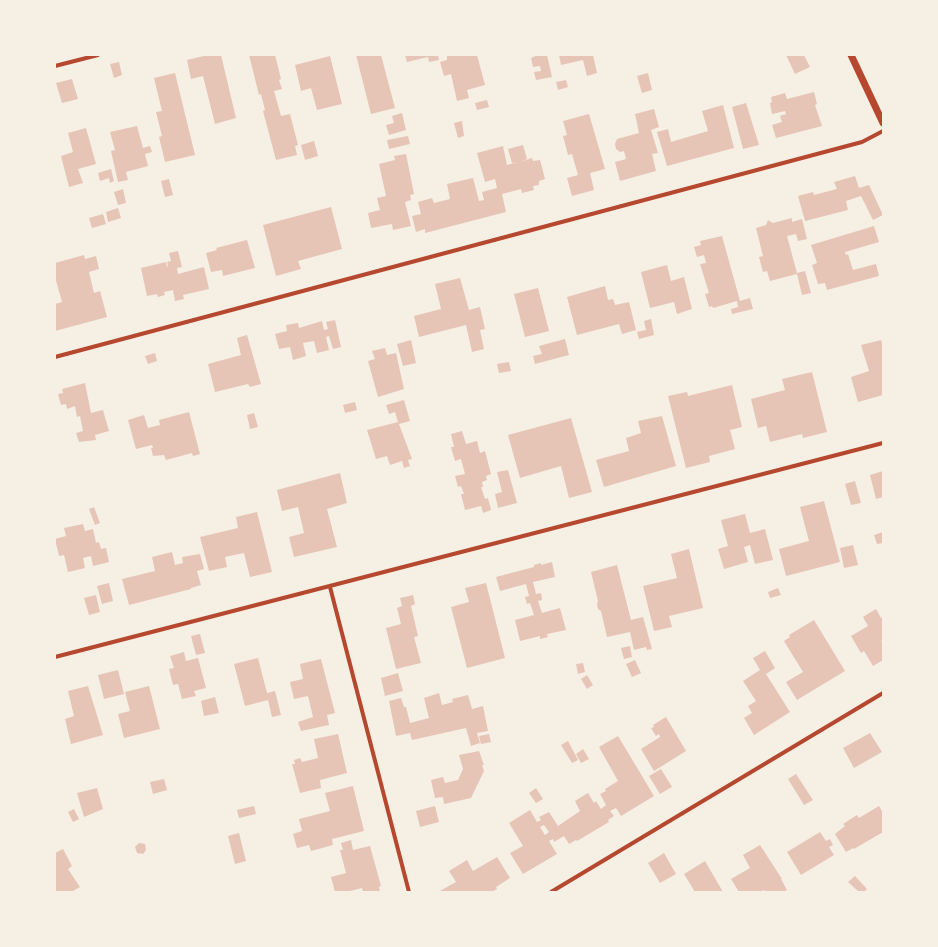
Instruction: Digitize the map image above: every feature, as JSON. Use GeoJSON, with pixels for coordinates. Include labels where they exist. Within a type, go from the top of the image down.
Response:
{"type":"FeatureCollection","features":[{"type":"Feature","properties":{"kind":"street"},"geometry":{"type":"LineString","coordinates":[[55,66],[98,55]]}},
{"type":"Feature","properties":{"kind":"street"},"geometry":{"type":"LineString","coordinates":[[851,55],[883,123]]}},
{"type":"Feature","properties":{"kind":"street"},"geometry":{"type":"LineString","coordinates":[[55,357],[862,142],[883,131]]}},
{"type":"Feature","properties":{"kind":"street"},"geometry":{"type":"LineString","coordinates":[[55,657],[883,443]]}},
{"type":"Feature","properties":{"kind":"street"},"geometry":{"type":"LineString","coordinates":[[330,587],[409,892]]}},
{"type":"Feature","properties":{"kind":"street"},"geometry":{"type":"LineString","coordinates":[[551,892],[883,693]]}},
{"type":"Feature","properties":{"kind":"building"},"geometry":{"type":"Polygon","coordinates":[[[208,55],[221,55],[236,118],[215,124],[203,76],[191,79],[187,60],[208,55]]]}},
{"type":"Feature","properties":{"kind":"building"},"geometry":{"type":"Polygon","coordinates":[[[249,55],[275,55],[282,89],[274,91],[281,116],[290,114],[298,145],[295,146],[297,155],[276,160],[263,111],[265,110],[261,94],[259,95],[249,55]]]}},
{"type":"Feature","properties":{"kind":"building"},"geometry":{"type":"Polygon","coordinates":[[[356,55],[381,55],[395,108],[371,114],[356,55]]]}},
{"type":"Feature","properties":{"kind":"building"},"geometry":{"type":"Polygon","coordinates":[[[405,55],[438,55],[439,60],[429,62],[428,57],[407,62],[405,55]]]}},
{"type":"Feature","properties":{"kind":"building"},"geometry":{"type":"Polygon","coordinates":[[[477,55],[485,85],[467,90],[469,98],[457,101],[451,74],[444,76],[440,62],[447,60],[447,56],[477,55]]]}},
{"type":"Feature","properties":{"kind":"building"},"geometry":{"type":"Polygon","coordinates":[[[538,55],[547,55],[552,77],[536,80],[534,72],[541,71],[540,66],[533,67],[531,58],[538,55]]]}},
{"type":"Feature","properties":{"kind":"building"},"geometry":{"type":"Polygon","coordinates":[[[559,55],[593,55],[597,73],[587,76],[583,60],[561,65],[559,55]]]}},
{"type":"Feature","properties":{"kind":"building"},"geometry":{"type":"Polygon","coordinates":[[[786,55],[804,55],[810,67],[795,74],[786,55]]]}},
{"type":"Feature","properties":{"kind":"building"},"geometry":{"type":"Polygon","coordinates":[[[330,56],[342,104],[317,110],[311,88],[301,91],[295,65],[330,56]]]}},
{"type":"Feature","properties":{"kind":"building"},"geometry":{"type":"Polygon","coordinates":[[[119,62],[122,75],[114,78],[110,64],[119,62]]]}},
{"type":"Feature","properties":{"kind":"building"},"geometry":{"type":"Polygon","coordinates":[[[175,73],[195,155],[165,162],[159,137],[162,136],[156,112],[162,111],[154,78],[175,73]]]}},
{"type":"Feature","properties":{"kind":"building"},"geometry":{"type":"Polygon","coordinates":[[[648,73],[652,90],[642,93],[637,76],[648,73]]]}},
{"type":"Feature","properties":{"kind":"building"},"geometry":{"type":"Polygon","coordinates":[[[72,79],[78,99],[62,103],[56,83],[72,79]]]}},
{"type":"Feature","properties":{"kind":"building"},"geometry":{"type":"Polygon","coordinates":[[[566,80],[568,87],[558,90],[556,82],[566,80]]]}},
{"type":"Feature","properties":{"kind":"building"},"geometry":{"type":"Polygon","coordinates":[[[814,92],[817,104],[815,105],[822,126],[776,138],[772,125],[782,122],[780,116],[786,114],[785,111],[772,114],[770,103],[772,102],[771,97],[785,93],[787,99],[814,92]]]}},
{"type":"Feature","properties":{"kind":"building"},"geometry":{"type":"Polygon","coordinates":[[[487,100],[489,107],[477,110],[475,103],[487,100]]]}},
{"type":"Feature","properties":{"kind":"building"},"geometry":{"type":"Polygon","coordinates":[[[746,103],[759,145],[743,149],[732,107],[746,103]]]}},
{"type":"Feature","properties":{"kind":"building"},"geometry":{"type":"Polygon","coordinates":[[[723,105],[734,148],[667,166],[657,132],[668,129],[671,142],[708,131],[702,111],[723,105]]]}},
{"type":"Feature","properties":{"kind":"building"},"geometry":{"type":"Polygon","coordinates":[[[654,109],[659,127],[651,130],[658,153],[652,154],[656,171],[620,181],[615,162],[626,159],[624,151],[620,152],[616,149],[615,144],[617,139],[639,133],[635,114],[654,109]]]}},
{"type":"Feature","properties":{"kind":"building"},"geometry":{"type":"Polygon","coordinates":[[[402,113],[406,130],[389,135],[386,125],[394,123],[392,116],[402,113]]]}},
{"type":"Feature","properties":{"kind":"building"},"geometry":{"type":"Polygon","coordinates":[[[589,114],[605,169],[590,173],[594,190],[572,196],[567,178],[578,175],[572,154],[568,155],[563,136],[567,135],[563,121],[589,114]]]}},
{"type":"Feature","properties":{"kind":"building"},"geometry":{"type":"Polygon","coordinates":[[[462,121],[464,136],[458,138],[454,123],[462,121]]]}},
{"type":"Feature","properties":{"kind":"building"},"geometry":{"type":"Polygon","coordinates":[[[137,126],[143,148],[150,146],[152,152],[145,154],[148,166],[126,172],[128,180],[118,182],[111,151],[115,150],[110,132],[137,126]]]}},
{"type":"Feature","properties":{"kind":"building"},"geometry":{"type":"Polygon","coordinates":[[[86,128],[96,164],[78,169],[83,183],[69,187],[61,156],[73,152],[68,133],[86,128]]]}},
{"type":"Feature","properties":{"kind":"building"},"geometry":{"type":"Polygon","coordinates":[[[408,136],[410,144],[389,149],[387,140],[408,136]]]}},
{"type":"Feature","properties":{"kind":"building"},"geometry":{"type":"Polygon","coordinates":[[[314,141],[318,156],[305,160],[301,145],[314,141]]]}},
{"type":"Feature","properties":{"kind":"building"},"geometry":{"type":"Polygon","coordinates":[[[523,145],[527,159],[520,162],[532,158],[533,161],[540,160],[545,179],[539,181],[539,185],[533,186],[534,190],[522,193],[521,189],[502,194],[506,212],[425,233],[425,229],[416,232],[412,216],[421,214],[418,202],[432,198],[434,203],[450,199],[447,184],[473,178],[479,201],[484,200],[482,192],[497,188],[495,179],[485,182],[477,153],[503,146],[507,165],[518,162],[512,163],[508,149],[523,145]]]}},
{"type":"Feature","properties":{"kind":"building"},"geometry":{"type":"Polygon","coordinates":[[[406,154],[414,194],[410,195],[411,200],[405,202],[411,226],[393,230],[392,224],[371,228],[368,213],[380,210],[377,198],[386,196],[379,164],[395,160],[394,156],[406,154]]]}},
{"type":"Feature","properties":{"kind":"building"},"geometry":{"type":"Polygon","coordinates":[[[111,169],[114,181],[110,183],[109,178],[100,181],[98,173],[111,169]]]}},
{"type":"Feature","properties":{"kind":"building"},"geometry":{"type":"Polygon","coordinates":[[[855,176],[859,188],[869,185],[883,215],[873,220],[861,196],[846,201],[848,210],[805,221],[798,196],[813,192],[814,195],[837,189],[834,182],[855,176]]]}},
{"type":"Feature","properties":{"kind":"building"},"geometry":{"type":"Polygon","coordinates":[[[169,179],[173,195],[165,197],[161,181],[169,179]]]}},
{"type":"Feature","properties":{"kind":"building"},"geometry":{"type":"Polygon","coordinates":[[[123,189],[126,203],[118,205],[114,192],[123,189]]]}},
{"type":"Feature","properties":{"kind":"building"},"geometry":{"type":"Polygon","coordinates":[[[331,207],[342,249],[298,261],[301,269],[276,276],[263,225],[331,207]]]}},
{"type":"Feature","properties":{"kind":"building"},"geometry":{"type":"Polygon","coordinates":[[[118,208],[121,218],[108,222],[106,212],[118,208]]]}},
{"type":"Feature","properties":{"kind":"building"},"geometry":{"type":"Polygon","coordinates":[[[103,214],[106,224],[92,228],[89,218],[103,214]]]}},
{"type":"Feature","properties":{"kind":"building"},"geometry":{"type":"Polygon","coordinates":[[[792,218],[792,222],[802,219],[807,239],[798,241],[796,234],[787,236],[797,273],[805,271],[811,293],[802,295],[797,274],[770,281],[767,271],[763,272],[759,257],[763,256],[756,228],[766,225],[768,220],[773,223],[792,218]]]}},
{"type":"Feature","properties":{"kind":"building"},"geometry":{"type":"Polygon","coordinates":[[[874,226],[879,242],[845,252],[846,255],[848,254],[853,270],[876,264],[879,276],[827,290],[825,283],[818,284],[812,265],[817,263],[811,245],[874,226]]]}},
{"type":"Feature","properties":{"kind":"building"},"geometry":{"type":"Polygon","coordinates":[[[722,236],[740,301],[750,298],[753,309],[732,314],[731,309],[738,307],[737,301],[713,308],[712,306],[709,307],[705,294],[709,293],[700,264],[706,263],[704,255],[697,257],[694,247],[701,245],[700,241],[722,236]]]}},
{"type":"Feature","properties":{"kind":"building"},"geometry":{"type":"Polygon","coordinates":[[[247,240],[255,268],[223,276],[222,270],[211,272],[206,253],[217,250],[216,248],[247,240]]]}},
{"type":"Feature","properties":{"kind":"building"},"geometry":{"type":"Polygon","coordinates":[[[178,251],[182,267],[177,268],[178,274],[204,267],[209,289],[183,295],[184,299],[175,301],[173,290],[164,292],[165,295],[158,297],[157,294],[147,296],[141,268],[166,262],[167,267],[167,262],[171,261],[169,253],[178,251]]]}},
{"type":"Feature","properties":{"kind":"building"},"geometry":{"type":"Polygon","coordinates":[[[84,255],[85,259],[96,256],[99,269],[89,272],[94,293],[100,291],[107,317],[55,331],[55,304],[62,302],[55,277],[55,263],[84,255]]]}},
{"type":"Feature","properties":{"kind":"building"},"geometry":{"type":"Polygon","coordinates":[[[667,265],[671,281],[684,277],[692,309],[677,314],[674,302],[650,308],[641,272],[667,265]]]}},
{"type":"Feature","properties":{"kind":"building"},"geometry":{"type":"Polygon","coordinates":[[[460,278],[469,310],[480,307],[485,329],[480,330],[484,349],[472,352],[466,325],[419,337],[414,316],[441,309],[435,284],[460,278]]]}},
{"type":"Feature","properties":{"kind":"building"},"geometry":{"type":"Polygon","coordinates":[[[605,286],[608,300],[613,299],[615,305],[629,302],[636,330],[622,334],[619,324],[577,335],[567,297],[605,286]]]}},
{"type":"Feature","properties":{"kind":"building"},"geometry":{"type":"Polygon","coordinates":[[[538,288],[549,331],[525,337],[514,294],[538,288]]]}},
{"type":"Feature","properties":{"kind":"building"},"geometry":{"type":"Polygon","coordinates":[[[651,319],[654,335],[639,339],[637,332],[646,330],[644,321],[651,319]]]}},
{"type":"Feature","properties":{"kind":"building"},"geometry":{"type":"Polygon","coordinates":[[[335,320],[341,347],[333,349],[329,336],[326,337],[329,350],[317,353],[314,341],[303,343],[306,356],[293,360],[290,347],[279,349],[275,334],[287,331],[286,325],[298,323],[299,328],[322,321],[324,330],[328,329],[326,322],[335,320]]]}},
{"type":"Feature","properties":{"kind":"building"},"geometry":{"type":"Polygon","coordinates":[[[247,335],[261,384],[250,387],[248,384],[215,392],[208,364],[241,355],[237,338],[247,335]]]}},
{"type":"Feature","properties":{"kind":"building"},"geometry":{"type":"Polygon","coordinates":[[[565,339],[569,355],[535,364],[533,356],[542,354],[539,346],[565,339]]]}},
{"type":"Feature","properties":{"kind":"building"},"geometry":{"type":"Polygon","coordinates":[[[411,340],[416,363],[403,366],[397,344],[411,340]]]}},
{"type":"Feature","properties":{"kind":"building"},"geometry":{"type":"Polygon","coordinates":[[[881,340],[883,346],[883,395],[858,402],[851,377],[869,371],[861,345],[881,340]]]}},
{"type":"Feature","properties":{"kind":"building"},"geometry":{"type":"Polygon","coordinates":[[[385,348],[387,355],[396,353],[404,389],[378,397],[368,361],[375,359],[372,351],[385,348]]]}},
{"type":"Feature","properties":{"kind":"building"},"geometry":{"type":"Polygon","coordinates":[[[155,353],[157,361],[148,364],[145,356],[155,353]]]}},
{"type":"Feature","properties":{"kind":"building"},"geometry":{"type":"Polygon","coordinates":[[[509,362],[511,371],[499,373],[497,364],[509,362]]]}},
{"type":"Feature","properties":{"kind":"building"},"geometry":{"type":"Polygon","coordinates":[[[812,372],[827,432],[803,438],[802,434],[770,442],[766,426],[758,428],[751,399],[785,390],[782,379],[812,372]]]}},
{"type":"Feature","properties":{"kind":"building"},"geometry":{"type":"Polygon","coordinates":[[[85,383],[91,413],[103,410],[109,431],[95,435],[96,440],[79,442],[76,433],[83,431],[80,416],[77,417],[75,406],[67,409],[66,404],[61,405],[58,394],[63,393],[62,389],[85,383]]]}},
{"type":"Feature","properties":{"kind":"building"},"geometry":{"type":"Polygon","coordinates":[[[732,385],[742,427],[730,430],[735,449],[709,456],[710,462],[686,468],[668,396],[687,392],[688,396],[732,385]]]}},
{"type":"Feature","properties":{"kind":"building"},"geometry":{"type":"Polygon","coordinates":[[[404,400],[410,421],[399,424],[412,459],[408,460],[410,466],[404,468],[402,461],[390,465],[387,456],[376,459],[367,430],[398,422],[395,412],[389,414],[386,405],[404,400]]]}},
{"type":"Feature","properties":{"kind":"building"},"geometry":{"type":"Polygon","coordinates":[[[355,402],[357,410],[345,413],[343,405],[355,402]]]}},
{"type":"Feature","properties":{"kind":"building"},"geometry":{"type":"Polygon","coordinates":[[[189,412],[200,454],[193,456],[192,453],[166,460],[164,455],[153,456],[151,448],[153,448],[152,445],[136,449],[128,420],[144,415],[148,428],[160,425],[159,420],[189,412]]]}},
{"type":"Feature","properties":{"kind":"building"},"geometry":{"type":"Polygon","coordinates":[[[254,413],[258,427],[250,429],[247,415],[254,413]]]}},
{"type":"Feature","properties":{"kind":"building"},"geometry":{"type":"Polygon","coordinates":[[[662,416],[676,466],[604,487],[596,460],[629,451],[626,438],[641,433],[638,421],[662,416]]]}},
{"type":"Feature","properties":{"kind":"building"},"geometry":{"type":"Polygon","coordinates":[[[571,418],[592,492],[569,498],[561,466],[520,478],[508,435],[571,418]]]}},
{"type":"Feature","properties":{"kind":"building"},"geometry":{"type":"Polygon","coordinates":[[[462,431],[466,444],[477,441],[480,453],[485,451],[491,474],[486,476],[487,480],[482,482],[483,487],[481,487],[485,499],[488,498],[491,510],[483,513],[481,506],[465,510],[461,494],[464,494],[461,486],[458,487],[455,476],[465,474],[461,459],[455,461],[451,447],[454,447],[451,434],[462,431]]]}},
{"type":"Feature","properties":{"kind":"building"},"geometry":{"type":"Polygon","coordinates":[[[508,470],[517,503],[498,508],[495,494],[502,492],[497,472],[508,470]]]}},
{"type":"Feature","properties":{"kind":"building"},"geometry":{"type":"Polygon","coordinates":[[[883,471],[883,497],[876,499],[870,475],[883,471]]]}},
{"type":"Feature","properties":{"kind":"building"},"geometry":{"type":"Polygon","coordinates":[[[340,473],[347,503],[327,509],[337,547],[294,557],[289,537],[304,533],[298,507],[282,511],[277,490],[340,473]]]}},
{"type":"Feature","properties":{"kind":"building"},"geometry":{"type":"Polygon","coordinates":[[[855,481],[861,503],[851,505],[845,484],[855,481]]]}},
{"type":"Feature","properties":{"kind":"building"},"geometry":{"type":"Polygon","coordinates":[[[824,501],[840,562],[786,576],[779,549],[809,541],[800,507],[824,501]]]}},
{"type":"Feature","properties":{"kind":"building"},"geometry":{"type":"Polygon","coordinates":[[[94,507],[100,523],[95,525],[89,509],[94,507]]]}},
{"type":"Feature","properties":{"kind":"building"},"geometry":{"type":"Polygon","coordinates":[[[257,512],[272,572],[250,577],[244,553],[225,557],[227,567],[209,571],[200,537],[238,528],[236,517],[257,512]]]}},
{"type":"Feature","properties":{"kind":"building"},"geometry":{"type":"Polygon","coordinates":[[[745,514],[750,533],[765,529],[773,560],[755,564],[750,545],[744,547],[748,562],[724,569],[718,549],[728,546],[721,520],[745,514]]]}},
{"type":"Feature","properties":{"kind":"building"},"geometry":{"type":"Polygon","coordinates":[[[83,524],[85,531],[93,529],[96,543],[99,542],[101,549],[106,548],[109,562],[93,566],[91,556],[83,558],[85,568],[68,572],[64,555],[59,556],[55,539],[66,536],[64,528],[83,524]]]}},
{"type":"Feature","properties":{"kind":"building"},"geometry":{"type":"Polygon","coordinates":[[[883,532],[883,543],[877,544],[874,535],[883,532]]]}},
{"type":"Feature","properties":{"kind":"building"},"geometry":{"type":"Polygon","coordinates":[[[853,545],[858,565],[844,568],[840,548],[853,545]]]}},
{"type":"Feature","properties":{"kind":"building"},"geometry":{"type":"Polygon","coordinates":[[[689,549],[703,608],[669,616],[672,627],[654,631],[643,586],[677,578],[671,554],[689,549]]]}},
{"type":"Feature","properties":{"kind":"building"},"geometry":{"type":"Polygon","coordinates":[[[172,552],[175,565],[183,563],[182,557],[200,554],[204,569],[197,571],[201,585],[129,605],[122,579],[155,571],[152,557],[172,552]]]}},
{"type":"Feature","properties":{"kind":"building"},"geometry":{"type":"Polygon","coordinates":[[[552,562],[555,577],[533,582],[536,594],[541,593],[542,600],[538,601],[542,613],[560,608],[566,630],[547,634],[548,637],[540,639],[540,636],[520,641],[515,620],[534,615],[530,603],[527,604],[525,597],[529,596],[526,584],[500,591],[496,577],[534,567],[534,565],[541,563],[541,565],[552,562]]]}},
{"type":"Feature","properties":{"kind":"building"},"geometry":{"type":"Polygon","coordinates":[[[617,565],[631,620],[643,617],[652,649],[647,650],[646,647],[634,650],[630,632],[607,637],[601,611],[598,609],[598,601],[591,572],[617,565]]]}},
{"type":"Feature","properties":{"kind":"building"},"geometry":{"type":"Polygon","coordinates":[[[109,583],[113,601],[102,604],[97,586],[109,583]]]}},
{"type":"Feature","properties":{"kind":"building"},"geometry":{"type":"Polygon","coordinates":[[[486,583],[505,658],[467,668],[451,607],[469,602],[465,588],[486,583]]]}},
{"type":"Feature","properties":{"kind":"building"},"geometry":{"type":"Polygon","coordinates":[[[778,588],[781,595],[770,598],[768,592],[778,588]]]}},
{"type":"Feature","properties":{"kind":"building"},"geometry":{"type":"Polygon","coordinates":[[[96,595],[100,612],[89,615],[84,598],[96,595]]]}},
{"type":"Feature","properties":{"kind":"building"},"geometry":{"type":"Polygon","coordinates":[[[413,595],[415,604],[411,606],[418,636],[414,637],[421,663],[396,669],[386,628],[401,624],[397,608],[402,606],[400,598],[413,595]]]}},
{"type":"Feature","properties":{"kind":"building"},"geometry":{"type":"Polygon","coordinates":[[[876,609],[881,618],[883,617],[883,640],[881,641],[883,644],[883,660],[873,666],[864,651],[861,653],[851,636],[868,626],[863,617],[876,609]]]}},
{"type":"Feature","properties":{"kind":"building"},"geometry":{"type":"Polygon","coordinates":[[[814,620],[845,671],[797,700],[786,682],[803,672],[784,641],[790,637],[789,635],[814,620]]]}},
{"type":"Feature","properties":{"kind":"building"},"geometry":{"type":"Polygon","coordinates":[[[200,634],[205,653],[196,655],[191,636],[200,634]]]}},
{"type":"Feature","properties":{"kind":"building"},"geometry":{"type":"Polygon","coordinates":[[[630,646],[632,657],[624,659],[621,648],[630,646]]]}},
{"type":"Feature","properties":{"kind":"building"},"geometry":{"type":"Polygon","coordinates":[[[765,651],[775,668],[766,674],[790,712],[754,735],[744,718],[752,713],[748,706],[756,701],[743,681],[760,670],[753,658],[765,651]]]}},
{"type":"Feature","properties":{"kind":"building"},"geometry":{"type":"Polygon","coordinates":[[[184,652],[186,661],[198,658],[206,688],[194,691],[196,696],[182,699],[178,684],[173,685],[169,669],[174,668],[170,656],[184,652]]]}},
{"type":"Feature","properties":{"kind":"building"},"geometry":{"type":"Polygon","coordinates":[[[258,658],[267,693],[275,691],[281,715],[272,717],[268,700],[245,706],[234,664],[258,658]]]}},
{"type":"Feature","properties":{"kind":"building"},"geometry":{"type":"Polygon","coordinates":[[[321,659],[335,713],[327,715],[329,725],[301,731],[298,722],[313,717],[308,696],[294,699],[290,682],[303,679],[300,664],[321,659]]]}},
{"type":"Feature","properties":{"kind":"building"},"geometry":{"type":"Polygon","coordinates":[[[635,660],[641,673],[632,677],[626,664],[635,660]]]}},
{"type":"Feature","properties":{"kind":"building"},"geometry":{"type":"Polygon","coordinates":[[[583,663],[585,672],[578,674],[576,664],[583,663]]]}},
{"type":"Feature","properties":{"kind":"building"},"geometry":{"type":"Polygon","coordinates":[[[118,670],[124,694],[104,699],[98,675],[118,670]]]}},
{"type":"Feature","properties":{"kind":"building"},"geometry":{"type":"Polygon","coordinates":[[[398,673],[403,691],[385,696],[381,678],[398,673]]]}},
{"type":"Feature","properties":{"kind":"building"},"geometry":{"type":"Polygon","coordinates":[[[587,675],[593,685],[587,689],[581,679],[587,675]]]}},
{"type":"Feature","properties":{"kind":"building"},"geometry":{"type":"Polygon","coordinates":[[[88,686],[103,735],[71,744],[65,719],[74,716],[68,691],[88,686]]]}},
{"type":"Feature","properties":{"kind":"building"},"geometry":{"type":"Polygon","coordinates":[[[149,686],[160,729],[124,738],[118,714],[130,711],[125,692],[149,686]]]}},
{"type":"Feature","properties":{"kind":"building"},"geometry":{"type":"Polygon","coordinates":[[[439,693],[442,705],[453,702],[452,699],[468,695],[472,709],[483,706],[488,731],[477,733],[480,743],[471,746],[466,728],[412,740],[410,733],[396,736],[389,701],[401,698],[404,707],[406,707],[410,723],[429,718],[424,698],[439,693]]]}},
{"type":"Feature","properties":{"kind":"building"},"geometry":{"type":"Polygon","coordinates":[[[215,697],[219,713],[204,716],[201,701],[215,697]]]}},
{"type":"Feature","properties":{"kind":"building"},"geometry":{"type":"Polygon","coordinates":[[[666,717],[686,751],[654,771],[641,749],[660,737],[659,734],[656,736],[651,728],[654,727],[653,725],[666,717]]]}},
{"type":"Feature","properties":{"kind":"building"},"geometry":{"type":"Polygon","coordinates":[[[870,733],[882,752],[854,768],[843,748],[870,733]]]}},
{"type":"Feature","properties":{"kind":"building"},"geometry":{"type":"Polygon","coordinates":[[[338,734],[347,773],[320,780],[321,788],[300,793],[292,764],[295,764],[294,760],[300,758],[302,762],[318,758],[314,739],[338,734]]]}},
{"type":"Feature","properties":{"kind":"building"},"geometry":{"type":"Polygon","coordinates":[[[489,734],[491,742],[481,744],[479,736],[489,734]]]}},
{"type":"Feature","properties":{"kind":"building"},"geometry":{"type":"Polygon","coordinates":[[[618,736],[654,796],[621,816],[616,808],[610,811],[614,816],[608,820],[609,822],[577,841],[576,840],[569,844],[564,836],[554,842],[553,839],[549,841],[557,854],[523,874],[510,853],[523,846],[509,823],[530,810],[537,822],[541,820],[539,817],[549,812],[558,826],[580,811],[575,801],[588,793],[594,803],[596,801],[601,809],[606,805],[600,794],[618,781],[599,747],[618,736]],[[544,825],[540,827],[545,835],[549,832],[544,825]]]}},
{"type":"Feature","properties":{"kind":"building"},"geometry":{"type":"Polygon","coordinates":[[[568,741],[578,760],[572,763],[561,745],[568,741]]]}},
{"type":"Feature","properties":{"kind":"building"},"geometry":{"type":"Polygon","coordinates":[[[583,749],[589,759],[581,763],[576,754],[583,749]]]}},
{"type":"Feature","properties":{"kind":"building"},"geometry":{"type":"Polygon","coordinates":[[[479,751],[484,765],[482,765],[484,771],[471,798],[444,804],[443,797],[435,798],[431,780],[443,777],[445,783],[458,780],[463,769],[459,755],[479,751]]]}},
{"type":"Feature","properties":{"kind":"building"},"geometry":{"type":"Polygon","coordinates":[[[661,769],[672,787],[660,794],[649,776],[661,769]]]}},
{"type":"Feature","properties":{"kind":"building"},"geometry":{"type":"Polygon","coordinates":[[[796,774],[813,800],[804,805],[788,779],[796,774]]]}},
{"type":"Feature","properties":{"kind":"building"},"geometry":{"type":"Polygon","coordinates":[[[164,779],[167,790],[153,794],[150,782],[164,779]]]}},
{"type":"Feature","properties":{"kind":"building"},"geometry":{"type":"Polygon","coordinates":[[[353,786],[364,831],[332,839],[333,845],[311,851],[309,845],[297,848],[293,834],[302,831],[299,819],[330,811],[325,793],[353,786]]]}},
{"type":"Feature","properties":{"kind":"building"},"geometry":{"type":"Polygon","coordinates":[[[97,788],[103,809],[84,817],[77,793],[97,788]]]}},
{"type":"Feature","properties":{"kind":"building"},"geometry":{"type":"Polygon","coordinates":[[[536,788],[543,799],[536,803],[529,793],[536,788]]]}},
{"type":"Feature","properties":{"kind":"building"},"geometry":{"type":"Polygon","coordinates":[[[254,806],[256,814],[239,818],[237,810],[254,806]]]}},
{"type":"Feature","properties":{"kind":"building"},"geometry":{"type":"Polygon","coordinates":[[[435,806],[439,822],[420,827],[416,811],[435,806]]]}},
{"type":"Feature","properties":{"kind":"building"},"geometry":{"type":"Polygon","coordinates":[[[879,806],[883,813],[883,832],[846,852],[835,834],[845,826],[843,824],[857,815],[859,818],[879,806]]]}},
{"type":"Feature","properties":{"kind":"building"},"geometry":{"type":"Polygon","coordinates":[[[74,809],[79,819],[73,822],[68,812],[74,809]]]}},
{"type":"Feature","properties":{"kind":"building"},"geometry":{"type":"Polygon","coordinates":[[[820,832],[826,841],[830,839],[833,845],[829,847],[834,855],[801,875],[787,852],[820,832]]]}},
{"type":"Feature","properties":{"kind":"building"},"geometry":{"type":"Polygon","coordinates":[[[239,833],[246,861],[235,864],[228,836],[239,833]]]}},
{"type":"Feature","properties":{"kind":"building"},"geometry":{"type":"Polygon","coordinates":[[[351,840],[353,850],[370,846],[381,886],[379,887],[380,892],[363,892],[362,888],[346,892],[335,892],[331,877],[346,873],[340,850],[343,850],[341,843],[351,840]]]}},
{"type":"Feature","properties":{"kind":"building"},"geometry":{"type":"Polygon","coordinates":[[[139,843],[145,844],[146,850],[143,854],[137,853],[135,847],[139,843]]]}},
{"type":"Feature","properties":{"kind":"building"},"geometry":{"type":"Polygon","coordinates":[[[760,845],[782,879],[787,890],[784,892],[765,892],[764,890],[759,892],[739,892],[731,879],[750,868],[743,855],[760,845]]]}},
{"type":"Feature","properties":{"kind":"building"},"geometry":{"type":"Polygon","coordinates":[[[63,849],[72,866],[68,869],[80,887],[71,892],[55,892],[55,853],[63,849]]]}},
{"type":"Feature","properties":{"kind":"building"},"geometry":{"type":"Polygon","coordinates":[[[664,853],[676,874],[660,883],[648,863],[664,853]]]}},
{"type":"Feature","properties":{"kind":"building"},"geometry":{"type":"Polygon","coordinates":[[[497,857],[510,878],[496,887],[497,889],[492,892],[438,892],[456,882],[449,871],[467,860],[473,871],[497,857]]]}},
{"type":"Feature","properties":{"kind":"building"},"geometry":{"type":"Polygon","coordinates":[[[705,861],[723,892],[695,892],[684,874],[705,861]]]}},
{"type":"Feature","properties":{"kind":"building"},"geometry":{"type":"Polygon","coordinates":[[[855,876],[867,889],[864,892],[859,892],[848,882],[855,876]]]}}]}
